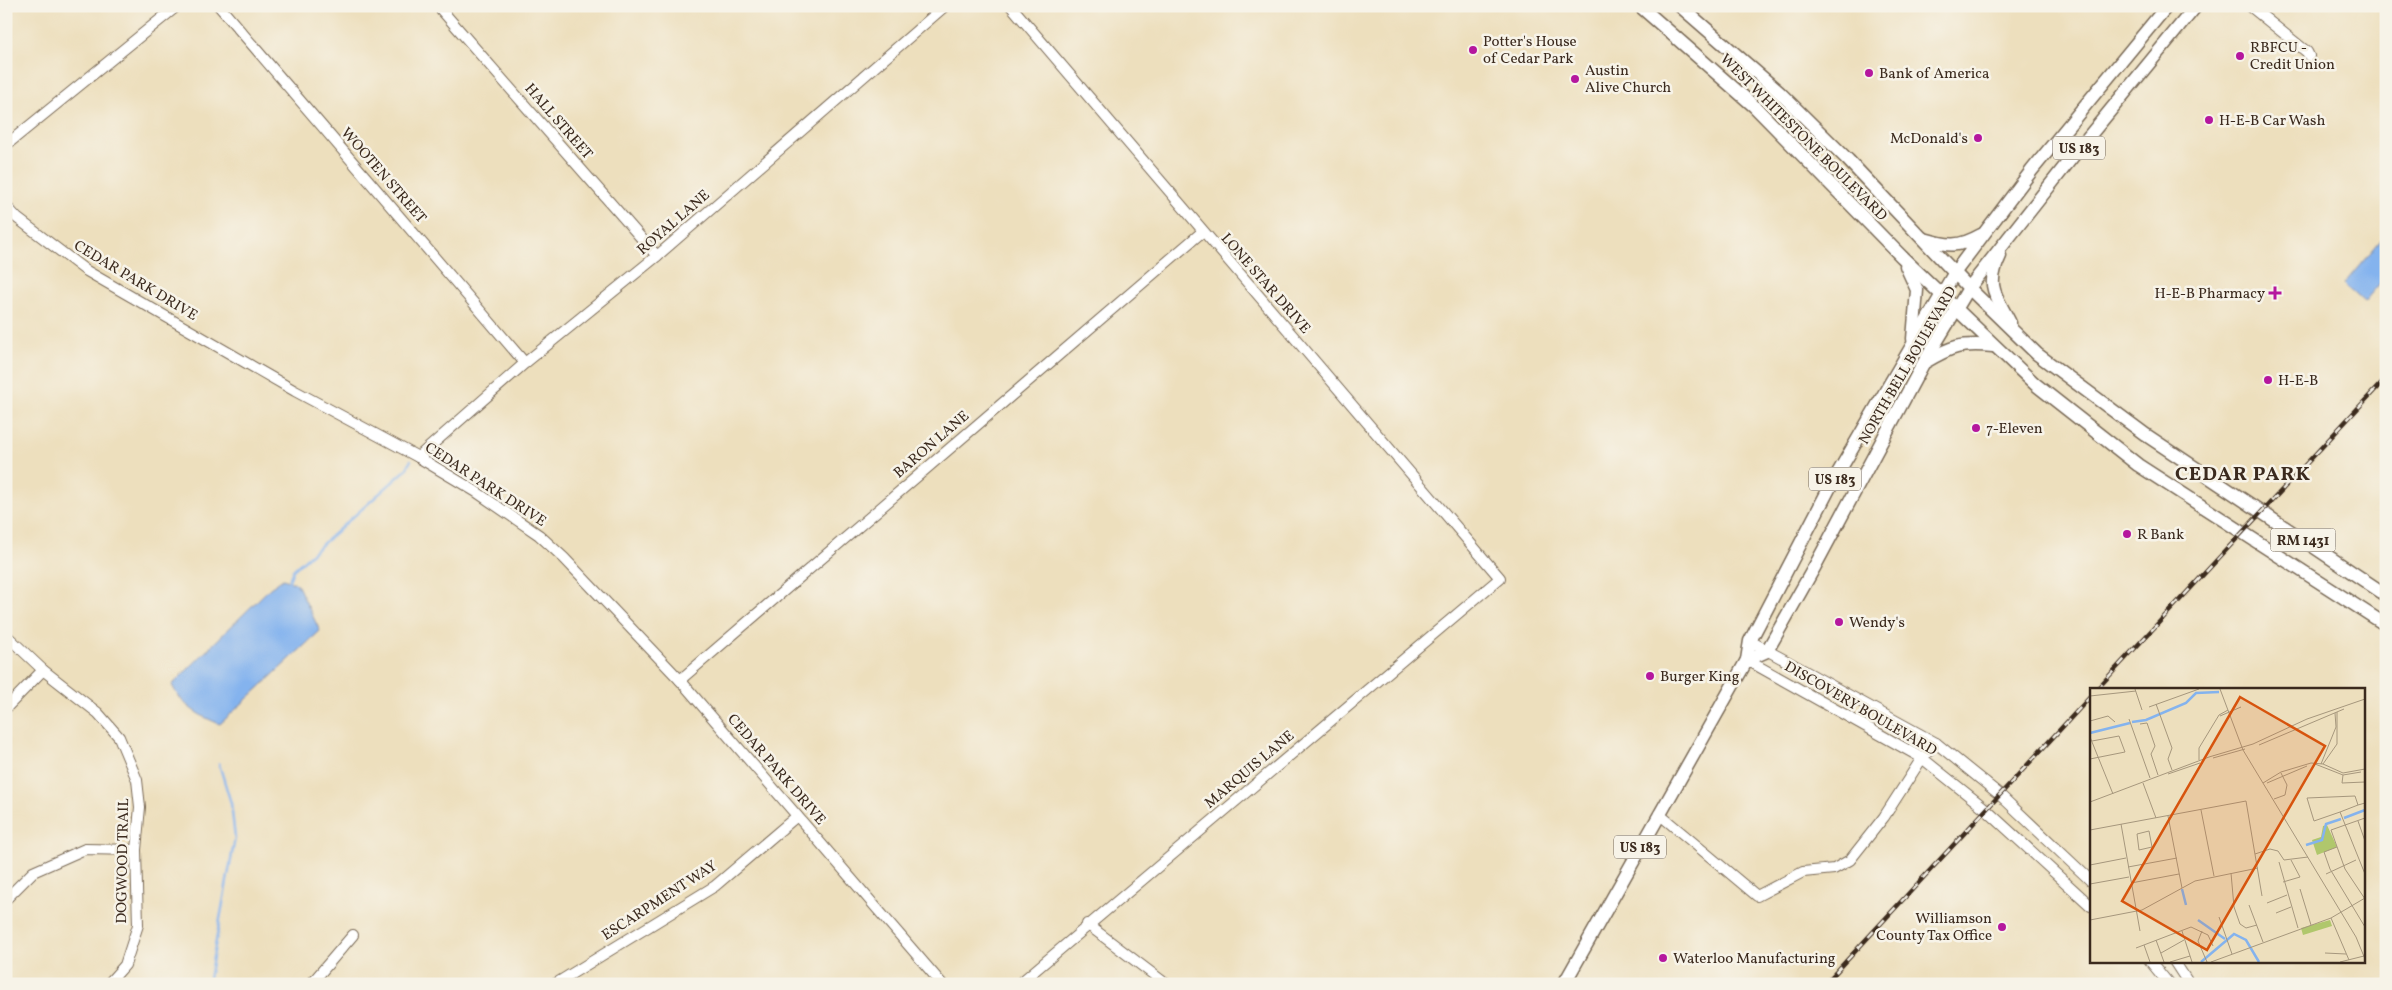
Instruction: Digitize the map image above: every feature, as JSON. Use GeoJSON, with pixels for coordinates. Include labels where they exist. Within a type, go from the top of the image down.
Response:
{"type":"FeatureCollection","features":[{"type":"Feature","properties":{"kind":"main road","name":"WEST WHITESTONE BOULEVARD"},"geometry":{"type":"LineString","coordinates":[[1640,6],[1754,106],[1941,296]]}},
{"type":"Feature","properties":{"kind":"main road","name":"WEST WHITESTONE BOULEVARD"},"geometry":{"type":"LineString","coordinates":[[1680,6],[1780,93],[1955,272]]}},
{"type":"Feature","properties":{"kind":"main road","name":"NORTH BELL BOULEVARD"},"geometry":{"type":"LineString","coordinates":[[1564,984],[1747,660],[1750,641],[1831,484],[1955,272],[2058,138],[2167,6]]}},
{"type":"Feature","properties":{"kind":"main road","name":"NORTH BELL BOULEVARD"},"geometry":{"type":"LineString","coordinates":[[1767,651],[1815,566],[1923,364],[1969,288],[2196,6]]}},
{"type":"Feature","properties":{"kind":"main road"},"geometry":{"type":"LineString","coordinates":[[1923,238],[1948,246],[1968,242],[1987,231]]}},
{"type":"Feature","properties":{"kind":"main road"},"geometry":{"type":"LineString","coordinates":[[2011,235],[1993,270],[1992,288],[2018,336]]}},
{"type":"Feature","properties":{"kind":"main road"},"geometry":{"type":"LineString","coordinates":[[1902,257],[1917,290],[1913,343]]}},
{"type":"Feature","properties":{"kind":"main road","name":"RM 1431"},"geometry":{"type":"LineString","coordinates":[[1955,272],[2018,336],[2075,384],[2146,435],[2386,595]]}},
{"type":"Feature","properties":{"kind":"main road","name":"RM 1431"},"geometry":{"type":"LineString","coordinates":[[1941,296],[2034,384],[2138,465],[2386,625]]}},
{"type":"Feature","properties":{"kind":"main road"},"geometry":{"type":"LineString","coordinates":[[1923,364],[1956,346],[1968,344],[1993,346]]}},
{"type":"Feature","properties":{"kind":"main road"},"geometry":{"type":"LineString","coordinates":[[1747,660],[1767,651]]}},
{"type":"Feature","properties":{"kind":"street"},"geometry":{"type":"LineString","coordinates":[[6,145],[177,6]]}},
{"type":"Feature","properties":{"kind":"street","name":"WOOTEN STREET"},"geometry":{"type":"LineString","coordinates":[[219,6],[525,363]]}},
{"type":"Feature","properties":{"kind":"street","name":"HALL STREET"},"geometry":{"type":"LineString","coordinates":[[438,6],[657,256]]}},
{"type":"Feature","properties":{"kind":"street","name":"ROYAL LANE"},"geometry":{"type":"LineString","coordinates":[[418,457],[525,363],[657,256],[945,6]]}},
{"type":"Feature","properties":{"kind":"street","name":"LONE STAR DRIVE"},"geometry":{"type":"LineString","coordinates":[[1011,6],[1123,134],[1202,232],[1500,578]]}},
{"type":"Feature","properties":{"kind":"street"},"geometry":{"type":"LineString","coordinates":[[2250,6],[2307,52],[2309,56]]}},
{"type":"Feature","properties":{"kind":"street","name":"CEDAR PARK DRIVE"},"geometry":{"type":"LineString","coordinates":[[6,206],[17,218],[85,270],[295,390],[418,457],[475,491],[539,535],[564,558],[680,680],[942,984]]}},
{"type":"Feature","properties":{"kind":"street","name":"BARON LANE"},"geometry":{"type":"LineString","coordinates":[[680,680],[1202,232]]}},
{"type":"Feature","properties":{"kind":"street","name":"MARQUIS LANE"},"geometry":{"type":"LineString","coordinates":[[1019,984],[1087,924],[1500,578]]}},
{"type":"Feature","properties":{"kind":"street","name":"DOGWOOD TRAIL"},"geometry":{"type":"LineString","coordinates":[[6,635],[43,670],[98,713],[119,737],[137,780],[140,807],[136,850],[138,925],[124,965],[108,984]]}},
{"type":"Feature","properties":{"kind":"street","name":"DISCOVERY BOULEVARD"},"geometry":{"type":"LineString","coordinates":[[1750,641],[1936,743],[1999,794],[2090,880]]}},
{"type":"Feature","properties":{"kind":"street","name":"DISCOVERY BOULEVARD"},"geometry":{"type":"LineString","coordinates":[[1747,660],[1922,758],[1982,806],[2090,905]]}},
{"type":"Feature","properties":{"kind":"street"},"geometry":{"type":"LineString","coordinates":[[6,708],[43,670]]}},
{"type":"Feature","properties":{"kind":"street"},"geometry":{"type":"LineString","coordinates":[[1659,814],[1757,896],[1803,872],[1834,869],[1850,860],[1884,817],[1922,758],[1936,743]]}},
{"type":"Feature","properties":{"kind":"street","name":"ESCARPMENT WAY"},"geometry":{"type":"LineString","coordinates":[[555,984],[715,886],[798,816]]}},
{"type":"Feature","properties":{"kind":"street"},"geometry":{"type":"LineString","coordinates":[[6,899],[33,872],[85,849],[136,850]]}},
{"type":"Feature","properties":{"kind":"street"},"geometry":{"type":"LineString","coordinates":[[1087,924],[1166,984]]}},
{"type":"Feature","properties":{"kind":"street"},"geometry":{"type":"LineString","coordinates":[[311,984],[353,935]]}},
{"type":"Feature","properties":{"kind":"street"},"geometry":{"type":"LineString","coordinates":[[2151,962],[2169,984]]}},
{"type":"Feature","properties":{"kind":"street"},"geometry":{"type":"LineString","coordinates":[[2175,962],[2189,984]]}},
{"type":"Feature","properties":{"kind":"water"},"geometry":{"type":"Polygon","coordinates":[[[2386,234],[2386,276],[2364,302],[2344,284],[2386,234]]]}},
{"type":"Feature","properties":{"kind":"water"},"geometry":{"type":"Polygon","coordinates":[[[283,579],[297,584],[320,631],[220,724],[192,709],[180,698],[172,685],[270,588],[283,579]]]}},
{"type":"Feature","properties":{"kind":"waterway"},"geometry":{"type":"LineString","coordinates":[[288,583],[293,570],[406,470],[411,460]]}},
{"type":"Feature","properties":{"kind":"waterway"},"geometry":{"type":"LineString","coordinates":[[208,984],[235,838],[231,803],[219,764]]}},
{"type":"Feature","properties":{"kind":"railway"},"geometry":{"type":"LineString","coordinates":[[2098,688],[2386,378]]}},
{"type":"Feature","properties":{"kind":"railway"},"geometry":{"type":"LineString","coordinates":[[1825,984],[2090,697]]}},
{"type":"Feature","properties":{"kind":"place","name":"Potter's House of Cedar Park"},"geometry":{"type":"Point","coordinates":[1473,50]}},
{"type":"Feature","properties":{"kind":"place","name":"RBFCU - Credit Union"},"geometry":{"type":"Point","coordinates":[2240,56]}},
{"type":"Feature","properties":{"kind":"place","name":"Bank of America"},"geometry":{"type":"Point","coordinates":[1869,73]}},
{"type":"Feature","properties":{"kind":"place","name":"Austin Alive Church"},"geometry":{"type":"Point","coordinates":[1575,79]}},
{"type":"Feature","properties":{"kind":"place","name":"H-E-B Car Wash"},"geometry":{"type":"Point","coordinates":[2209,120]}},
{"type":"Feature","properties":{"kind":"place","name":"McDonald's"},"geometry":{"type":"Point","coordinates":[1978,138]}},
{"type":"Feature","properties":{"kind":"place","name":"H-E-B Pharmacy"},"geometry":{"type":"Point","coordinates":[2275,293]}},
{"type":"Feature","properties":{"kind":"place","name":"H-E-B"},"geometry":{"type":"Point","coordinates":[2268,380]}},
{"type":"Feature","properties":{"kind":"place","name":"7-Eleven"},"geometry":{"type":"Point","coordinates":[1976,428]}},
{"type":"Feature","properties":{"kind":"place","name":"R Bank"},"geometry":{"type":"Point","coordinates":[2127,534]}},
{"type":"Feature","properties":{"kind":"place","name":"Wendy's"},"geometry":{"type":"Point","coordinates":[1839,622]}},
{"type":"Feature","properties":{"kind":"place","name":"Burger King"},"geometry":{"type":"Point","coordinates":[1650,676]}},
{"type":"Feature","properties":{"kind":"place","name":"Williamson County Tax Office"},"geometry":{"type":"Point","coordinates":[2002,927]}},
{"type":"Feature","properties":{"kind":"place","name":"Waterloo Manufacturing"},"geometry":{"type":"Point","coordinates":[1663,958]}},
{"type":"Feature","properties":{"kind":"district","name":"CEDAR PARK"},"geometry":{"type":"Point","coordinates":[2243,473]}}]}
